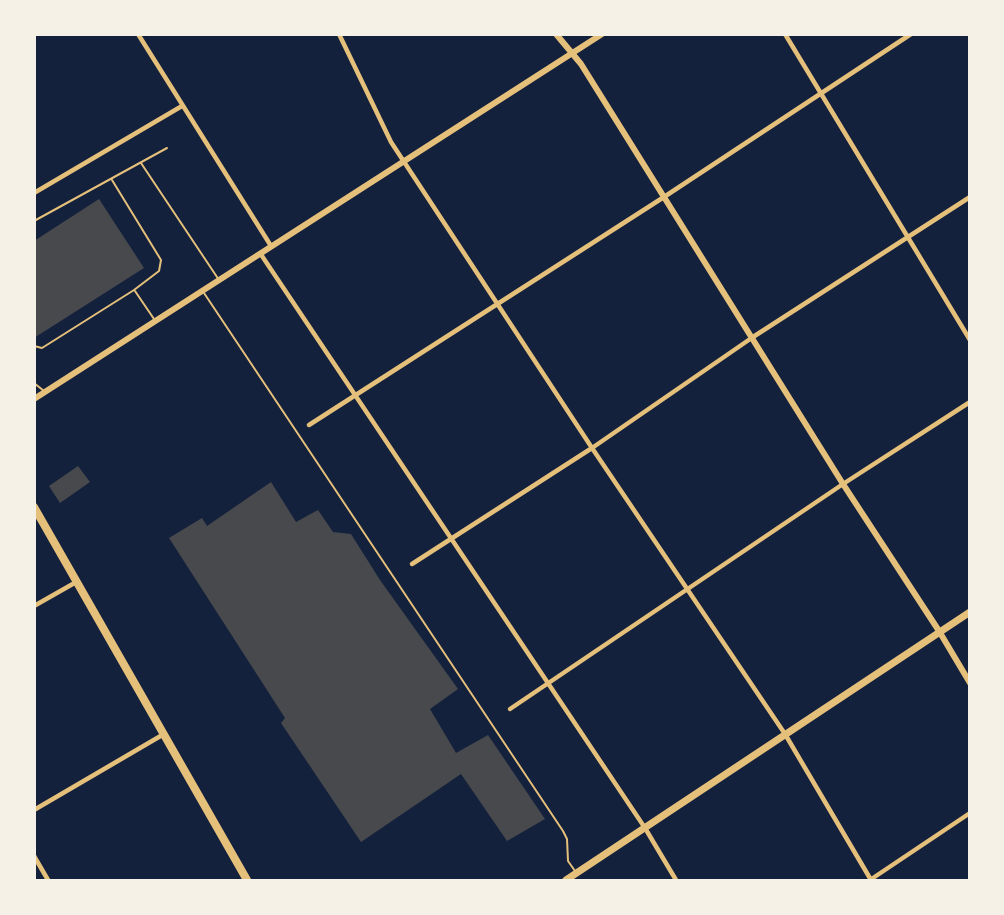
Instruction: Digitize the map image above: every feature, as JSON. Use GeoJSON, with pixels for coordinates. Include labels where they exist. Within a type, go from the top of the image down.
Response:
{"type":"FeatureCollection","features":[{"type":"Feature","properties":{"kind":"main road"},"geometry":{"type":"LineString","coordinates":[[34,507],[247,880]]}},
{"type":"Feature","properties":{"kind":"main road"},"geometry":{"type":"LineString","coordinates":[[566,880],[969,612]]}},
{"type":"Feature","properties":{"kind":"street"},"geometry":{"type":"LineString","coordinates":[[138,34],[271,246]]}},
{"type":"Feature","properties":{"kind":"street"},"geometry":{"type":"LineString","coordinates":[[339,34],[391,142],[784,734],[870,880],[969,813]]}},
{"type":"Feature","properties":{"kind":"street"},"geometry":{"type":"LineString","coordinates":[[556,34],[581,64],[843,484],[939,632],[969,684]]}},
{"type":"Feature","properties":{"kind":"street"},"geometry":{"type":"LineString","coordinates":[[34,399],[602,34]]}},
{"type":"Feature","properties":{"kind":"street"},"geometry":{"type":"LineString","coordinates":[[785,34],[969,340]]}},
{"type":"Feature","properties":{"kind":"street"},"geometry":{"type":"LineString","coordinates":[[309,425],[664,197],[911,34]]}},
{"type":"Feature","properties":{"kind":"street"},"geometry":{"type":"LineString","coordinates":[[34,193],[182,106]]}},
{"type":"Feature","properties":{"kind":"street"},"geometry":{"type":"LineString","coordinates":[[412,564],[592,448],[753,338],[969,197]]}},
{"type":"Feature","properties":{"kind":"street"},"geometry":{"type":"LineString","coordinates":[[260,253],[645,828],[676,880]]}},
{"type":"Feature","properties":{"kind":"street"},"geometry":{"type":"LineString","coordinates":[[510,708],[969,402]]}},
{"type":"Feature","properties":{"kind":"street"},"geometry":{"type":"LineString","coordinates":[[34,606],[78,581]]}},
{"type":"Feature","properties":{"kind":"street"},"geometry":{"type":"LineString","coordinates":[[34,810],[164,734]]}},
{"type":"Feature","properties":{"kind":"street"},"geometry":{"type":"LineString","coordinates":[[34,856],[48,880]]}},
{"type":"Feature","properties":{"kind":"lane"},"geometry":{"type":"LineString","coordinates":[[34,221],[112,180],[166,148]]}},
{"type":"Feature","properties":{"kind":"lane"},"geometry":{"type":"LineString","coordinates":[[141,163],[219,280]]}},
{"type":"Feature","properties":{"kind":"lane"},"geometry":{"type":"LineString","coordinates":[[34,346],[42,348],[159,272],[161,260],[112,180]]}},
{"type":"Feature","properties":{"kind":"lane"},"geometry":{"type":"LineString","coordinates":[[134,290],[155,321]]}},
{"type":"Feature","properties":{"kind":"lane"},"geometry":{"type":"LineString","coordinates":[[202,291],[563,831],[567,839],[568,861],[576,873]]}},
{"type":"Feature","properties":{"kind":"lane"},"geometry":{"type":"LineString","coordinates":[[34,383],[44,392]]}},
{"type":"Feature","properties":{"kind":"building"},"geometry":{"type":"Polygon","coordinates":[[[99,199],[144,268],[34,338],[34,241],[99,199]]]}},
{"type":"Feature","properties":{"kind":"building"},"geometry":{"type":"Polygon","coordinates":[[[78,466],[90,482],[60,503],[49,486],[78,466]]]}},
{"type":"Feature","properties":{"kind":"building"},"geometry":{"type":"Polygon","coordinates":[[[271,482],[296,522],[318,510],[333,532],[351,534],[380,580],[458,689],[430,709],[456,753],[488,735],[545,819],[507,841],[461,774],[361,842],[281,723],[285,718],[169,538],[202,518],[207,526],[271,482]]]}}]}
